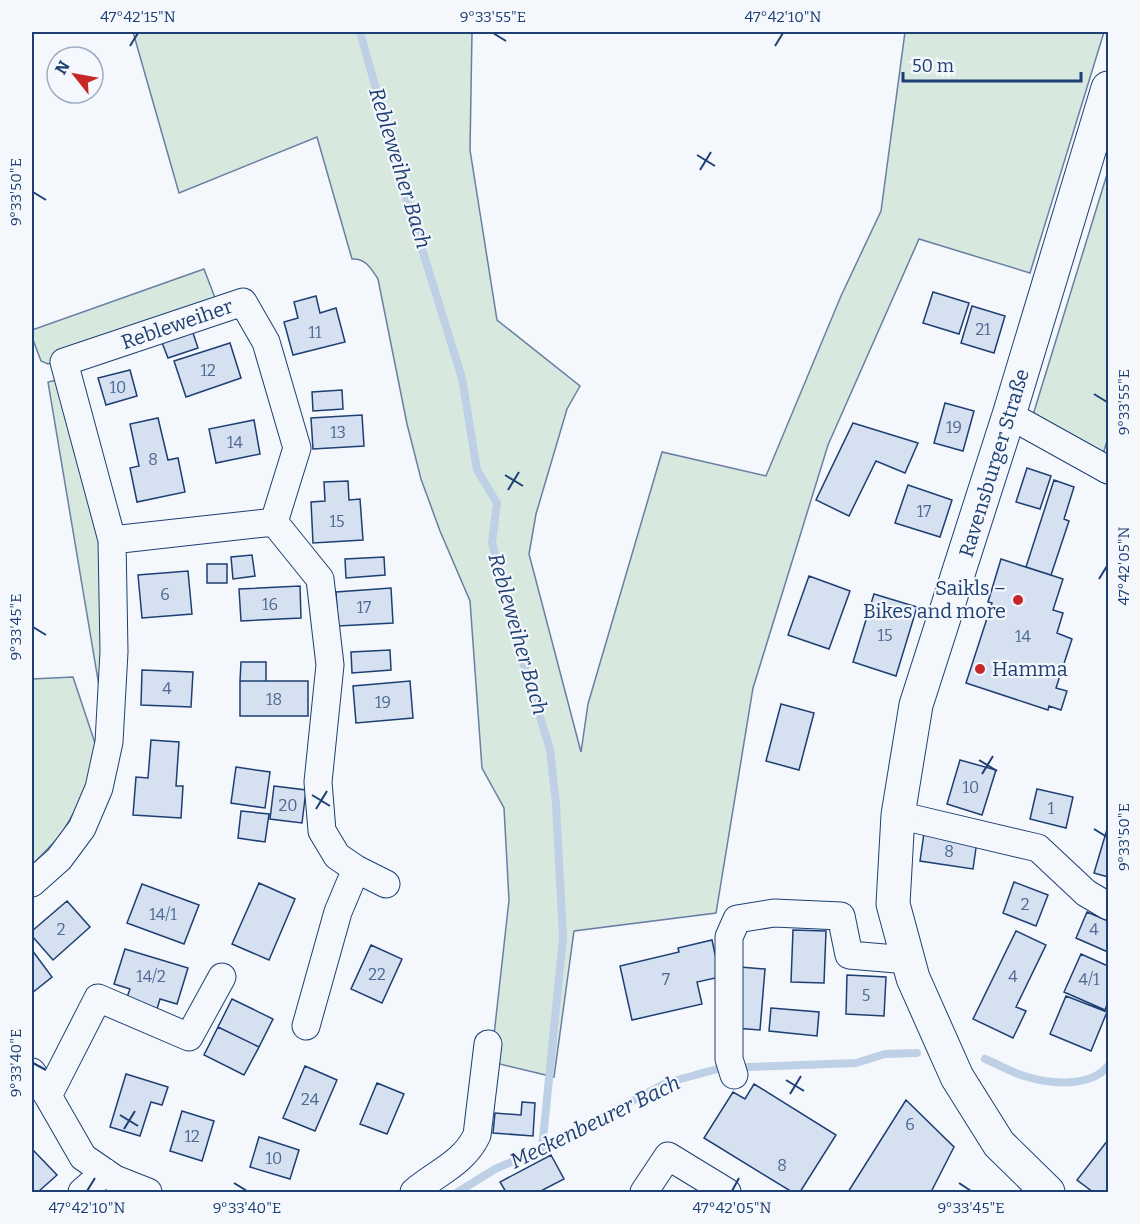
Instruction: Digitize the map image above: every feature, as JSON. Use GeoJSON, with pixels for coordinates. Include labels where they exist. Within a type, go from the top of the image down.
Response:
{"type":"FeatureCollection","features":[{"type":"Feature","properties":{"kind":"main road","name":"Ravensburger Straße"},"geometry":{"type":"LineString","coordinates":[[1048,1192],[999,1144],[957,1077],[913,978],[893,904],[898,816],[916,705],[1009,415],[1108,88]]}},
{"type":"Feature","properties":{"kind":"street","name":"Rebleweiher"},"geometry":{"type":"LineString","coordinates":[[32,883],[59,859],[82,828],[99,788],[109,742],[114,652],[112,540],[63,362],[243,302],[266,342],[297,448],[274,522]]}},
{"type":"Feature","properties":{"kind":"street"},"geometry":{"type":"LineString","coordinates":[[1009,415],[1108,470]]}},
{"type":"Feature","properties":{"kind":"street"},"geometry":{"type":"LineString","coordinates":[[112,540],[274,522],[320,579],[330,665],[318,782],[322,831],[337,856],[356,869],[386,884]]}},
{"type":"Feature","properties":{"kind":"street"},"geometry":{"type":"LineString","coordinates":[[898,816],[1038,848],[1086,893],[1108,906]]}},
{"type":"Feature","properties":{"kind":"street"},"geometry":{"type":"LineString","coordinates":[[306,1026],[338,912],[356,869]]}},
{"type":"Feature","properties":{"kind":"street"},"geometry":{"type":"LineString","coordinates":[[731,1067],[729,938],[737,919],[774,913],[841,916],[849,955],[908,960]]}},
{"type":"Feature","properties":{"kind":"street"},"geometry":{"type":"LineString","coordinates":[[48,1096],[98,998],[189,1037],[222,977]]}},
{"type":"Feature","properties":{"kind":"street"},"geometry":{"type":"LineString","coordinates":[[414,1192],[456,1163],[471,1146],[477,1135],[488,1044]]}},
{"type":"Feature","properties":{"kind":"street"},"geometry":{"type":"LineString","coordinates":[[32,1072],[82,1157],[115,1179],[148,1192]]}},
{"type":"Feature","properties":{"kind":"street"},"geometry":{"type":"LineString","coordinates":[[644,1192],[668,1156],[727,1192]]}},
{"type":"Feature","properties":{"kind":"street"},"geometry":{"type":"LineString","coordinates":[[82,1192],[105,1172]]}},
{"type":"Feature","properties":{"kind":"shaded area"},"geometry":{"type":"Polygon","coordinates":[[[133,32],[472,32],[470,150],[497,320],[580,386],[567,409],[536,514],[529,554],[581,752],[588,704],[662,452],[766,476],[841,296],[881,211],[905,32],[1104,32],[1030,273],[919,239],[828,445],[753,688],[716,913],[574,931],[554,1077],[491,1062],[509,900],[504,808],[482,768],[470,601],[421,479],[407,424],[378,279],[364,262],[352,259],[317,137],[179,193],[133,32]]]}},
{"type":"Feature","properties":{"kind":"shaded area"},"geometry":{"type":"Polygon","coordinates":[[[1108,171],[1108,438],[1102,457],[1033,415],[1108,171]]]}},
{"type":"Feature","properties":{"kind":"shaded area"},"geometry":{"type":"Polygon","coordinates":[[[204,269],[217,303],[48,364],[41,361],[32,337],[32,330],[204,269]]]}},
{"type":"Feature","properties":{"kind":"shaded area"},"geometry":{"type":"Polygon","coordinates":[[[65,378],[105,572],[100,692],[48,382],[65,378]]]}},
{"type":"Feature","properties":{"kind":"shaded area"},"geometry":{"type":"Polygon","coordinates":[[[73,677],[95,743],[93,770],[79,803],[61,835],[32,865],[32,679],[73,677]]]}},
{"type":"Feature","properties":{"kind":"building"},"geometry":{"type":"Polygon","coordinates":[[[933,292],[969,303],[959,334],[923,323],[933,292]]]}},
{"type":"Feature","properties":{"kind":"building"},"geometry":{"type":"Polygon","coordinates":[[[316,296],[320,313],[336,308],[345,342],[293,355],[284,322],[298,318],[294,302],[316,296]]]}},
{"type":"Feature","properties":{"kind":"building"},"geometry":{"type":"Polygon","coordinates":[[[972,306],[1005,316],[994,353],[961,343],[972,306]]]}},
{"type":"Feature","properties":{"kind":"building"},"geometry":{"type":"Polygon","coordinates":[[[192,330],[198,348],[168,358],[161,340],[192,330]]]}},
{"type":"Feature","properties":{"kind":"building"},"geometry":{"type":"Polygon","coordinates":[[[230,343],[241,378],[186,397],[174,361],[230,343]]]}},
{"type":"Feature","properties":{"kind":"building"},"geometry":{"type":"Polygon","coordinates":[[[130,370],[137,396],[106,405],[98,378],[130,370]]]}},
{"type":"Feature","properties":{"kind":"building"},"geometry":{"type":"Polygon","coordinates":[[[342,390],[343,409],[313,411],[312,392],[342,390]]]}},
{"type":"Feature","properties":{"kind":"building"},"geometry":{"type":"Polygon","coordinates":[[[945,403],[974,411],[963,451],[934,443],[945,403]]]}},
{"type":"Feature","properties":{"kind":"building"},"geometry":{"type":"Polygon","coordinates":[[[362,415],[364,446],[313,449],[311,418],[362,415]]]}},
{"type":"Feature","properties":{"kind":"building"},"geometry":{"type":"Polygon","coordinates":[[[158,418],[168,460],[178,458],[185,492],[137,502],[130,468],[139,466],[130,424],[158,418]]]}},
{"type":"Feature","properties":{"kind":"building"},"geometry":{"type":"Polygon","coordinates":[[[254,420],[260,454],[216,463],[209,429],[254,420]]]}},
{"type":"Feature","properties":{"kind":"building"},"geometry":{"type":"Polygon","coordinates":[[[853,423],[918,443],[905,473],[876,461],[849,516],[816,500],[853,423]]]}},
{"type":"Feature","properties":{"kind":"building"},"geometry":{"type":"Polygon","coordinates":[[[1027,468],[1051,476],[1040,509],[1016,502],[1027,468]]]}},
{"type":"Feature","properties":{"kind":"building"},"geometry":{"type":"Polygon","coordinates":[[[1054,480],[1074,487],[1064,519],[1069,521],[1051,575],[1026,567],[1054,480]]]}},
{"type":"Feature","properties":{"kind":"building"},"geometry":{"type":"Polygon","coordinates":[[[348,481],[349,500],[360,499],[363,540],[313,543],[311,502],[325,501],[324,482],[348,481]]]}},
{"type":"Feature","properties":{"kind":"building"},"geometry":{"type":"Polygon","coordinates":[[[908,485],[952,500],[940,537],[895,523],[908,485]]]}},
{"type":"Feature","properties":{"kind":"building"},"geometry":{"type":"Polygon","coordinates":[[[252,555],[255,576],[233,579],[231,557],[252,555]]]}},
{"type":"Feature","properties":{"kind":"building"},"geometry":{"type":"Polygon","coordinates":[[[384,557],[385,575],[346,578],[345,559],[384,557]]]}},
{"type":"Feature","properties":{"kind":"building"},"geometry":{"type":"Polygon","coordinates":[[[1001,559],[1063,579],[1053,610],[1063,613],[1057,633],[1072,639],[1056,688],[1067,691],[1061,710],[1049,706],[1048,710],[966,683],[992,603],[988,602],[1001,559]]]}},
{"type":"Feature","properties":{"kind":"building"},"geometry":{"type":"Polygon","coordinates":[[[207,564],[227,564],[227,583],[207,583],[207,564]]]}},
{"type":"Feature","properties":{"kind":"building"},"geometry":{"type":"Polygon","coordinates":[[[188,571],[192,614],[142,618],[138,575],[188,571]]]}},
{"type":"Feature","properties":{"kind":"building"},"geometry":{"type":"Polygon","coordinates":[[[809,576],[850,591],[829,649],[788,635],[809,576]]]}},
{"type":"Feature","properties":{"kind":"building"},"geometry":{"type":"Polygon","coordinates":[[[300,586],[301,618],[241,621],[239,589],[300,586]]]}},
{"type":"Feature","properties":{"kind":"building"},"geometry":{"type":"Polygon","coordinates":[[[391,588],[393,623],[338,626],[336,592],[391,588]]]}},
{"type":"Feature","properties":{"kind":"building"},"geometry":{"type":"Polygon","coordinates":[[[874,594],[917,607],[896,676],[853,662],[874,594]]]}},
{"type":"Feature","properties":{"kind":"building"},"geometry":{"type":"Polygon","coordinates":[[[390,650],[391,670],[352,673],[351,652],[390,650]]]}},
{"type":"Feature","properties":{"kind":"building"},"geometry":{"type":"Polygon","coordinates":[[[241,662],[266,662],[266,681],[240,681],[241,662]]]}},
{"type":"Feature","properties":{"kind":"building"},"geometry":{"type":"Polygon","coordinates":[[[142,670],[193,672],[191,707],[141,705],[142,670]]]}},
{"type":"Feature","properties":{"kind":"building"},"geometry":{"type":"Polygon","coordinates":[[[240,681],[308,681],[308,716],[240,716],[240,681]]]}},
{"type":"Feature","properties":{"kind":"building"},"geometry":{"type":"Polygon","coordinates":[[[410,681],[413,718],[356,723],[353,686],[410,681]]]}},
{"type":"Feature","properties":{"kind":"building"},"geometry":{"type":"Polygon","coordinates":[[[781,704],[814,713],[799,770],[766,761],[781,704]]]}},
{"type":"Feature","properties":{"kind":"building"},"geometry":{"type":"Polygon","coordinates":[[[151,740],[179,742],[176,786],[183,786],[181,818],[133,815],[136,777],[148,778],[151,740]]]}},
{"type":"Feature","properties":{"kind":"building"},"geometry":{"type":"Polygon","coordinates":[[[960,760],[996,770],[982,815],[947,804],[960,760]]]}},
{"type":"Feature","properties":{"kind":"building"},"geometry":{"type":"Polygon","coordinates":[[[236,767],[270,772],[265,808],[231,803],[236,767]]]}},
{"type":"Feature","properties":{"kind":"building"},"geometry":{"type":"Polygon","coordinates":[[[274,786],[306,790],[302,823],[270,819],[274,786]]]}},
{"type":"Feature","properties":{"kind":"building"},"geometry":{"type":"Polygon","coordinates":[[[1037,789],[1073,797],[1066,828],[1030,819],[1037,789]]]}},
{"type":"Feature","properties":{"kind":"building"},"geometry":{"type":"Polygon","coordinates":[[[241,811],[269,814],[265,842],[238,838],[241,811]]]}},
{"type":"Feature","properties":{"kind":"building"},"geometry":{"type":"Polygon","coordinates":[[[1108,826],[1108,877],[1094,873],[1108,826]]]}},
{"type":"Feature","properties":{"kind":"building"},"geometry":{"type":"Polygon","coordinates":[[[924,833],[977,841],[973,869],[920,861],[924,833]]]}},
{"type":"Feature","properties":{"kind":"building"},"geometry":{"type":"Polygon","coordinates":[[[1014,882],[1048,895],[1036,926],[1003,913],[1014,882]]]}},
{"type":"Feature","properties":{"kind":"building"},"geometry":{"type":"Polygon","coordinates":[[[259,883],[295,899],[269,960],[232,944],[259,883]]]}},
{"type":"Feature","properties":{"kind":"building"},"geometry":{"type":"Polygon","coordinates":[[[142,884],[199,905],[184,944],[127,923],[142,884]]]}},
{"type":"Feature","properties":{"kind":"building"},"geometry":{"type":"Polygon","coordinates":[[[67,901],[90,927],[53,960],[32,936],[32,931],[67,901]]]}},
{"type":"Feature","properties":{"kind":"building"},"geometry":{"type":"Polygon","coordinates":[[[1087,912],[1108,921],[1108,952],[1076,938],[1087,912]]]}},
{"type":"Feature","properties":{"kind":"building"},"geometry":{"type":"Polygon","coordinates":[[[793,930],[826,931],[824,983],[791,982],[793,930]]]}},
{"type":"Feature","properties":{"kind":"building"},"geometry":{"type":"Polygon","coordinates":[[[1016,931],[1046,945],[1016,1007],[1026,1011],[1013,1038],[973,1019],[1016,931]]]}},
{"type":"Feature","properties":{"kind":"building"},"geometry":{"type":"Polygon","coordinates":[[[712,940],[720,977],[697,982],[702,1004],[632,1020],[620,966],[679,952],[678,948],[712,940]]]}},
{"type":"Feature","properties":{"kind":"building"},"geometry":{"type":"Polygon","coordinates":[[[371,945],[402,959],[382,1003],[351,989],[371,945]]]}},
{"type":"Feature","properties":{"kind":"building"},"geometry":{"type":"Polygon","coordinates":[[[125,949],[188,968],[177,1004],[160,999],[157,1009],[126,1000],[130,989],[114,984],[125,949]]]}},
{"type":"Feature","properties":{"kind":"building"},"geometry":{"type":"Polygon","coordinates":[[[32,950],[52,977],[32,993],[32,950]]]}},
{"type":"Feature","properties":{"kind":"building"},"geometry":{"type":"Polygon","coordinates":[[[1081,954],[1108,966],[1108,1002],[1105,1010],[1064,992],[1081,954]]]}},
{"type":"Feature","properties":{"kind":"building"},"geometry":{"type":"Polygon","coordinates":[[[740,967],[765,969],[760,1030],[734,1028],[740,967]]]}},
{"type":"Feature","properties":{"kind":"building"},"geometry":{"type":"Polygon","coordinates":[[[847,975],[886,977],[884,1016],[846,1014],[847,975]]]}},
{"type":"Feature","properties":{"kind":"building"},"geometry":{"type":"Polygon","coordinates":[[[1066,996],[1107,1012],[1091,1051],[1050,1034],[1066,996]]]}},
{"type":"Feature","properties":{"kind":"building"},"geometry":{"type":"Polygon","coordinates":[[[232,999],[273,1019],[259,1047],[218,1027],[232,999]]]}},
{"type":"Feature","properties":{"kind":"building"},"geometry":{"type":"Polygon","coordinates":[[[771,1008],[819,1012],[817,1036],[769,1031],[771,1008]]]}},
{"type":"Feature","properties":{"kind":"building"},"geometry":{"type":"Polygon","coordinates":[[[218,1027],[259,1047],[244,1075],[204,1055],[218,1027]]]}},
{"type":"Feature","properties":{"kind":"building"},"geometry":{"type":"Polygon","coordinates":[[[305,1066],[337,1080],[315,1131],[283,1118],[305,1066]]]}},
{"type":"Feature","properties":{"kind":"building"},"geometry":{"type":"Polygon","coordinates":[[[126,1074],[168,1087],[162,1105],[151,1102],[140,1136],[110,1127],[126,1074]]]}},
{"type":"Feature","properties":{"kind":"building"},"geometry":{"type":"Polygon","coordinates":[[[377,1083],[404,1094],[387,1134],[360,1124],[377,1083]]]}},
{"type":"Feature","properties":{"kind":"building"},"geometry":{"type":"Polygon","coordinates":[[[754,1084],[836,1135],[800,1192],[792,1192],[704,1138],[733,1092],[745,1099],[754,1084]]]}},
{"type":"Feature","properties":{"kind":"building"},"geometry":{"type":"Polygon","coordinates":[[[906,1100],[954,1147],[931,1192],[848,1192],[906,1100]]]}},
{"type":"Feature","properties":{"kind":"building"},"geometry":{"type":"Polygon","coordinates":[[[522,1102],[535,1103],[533,1136],[493,1133],[495,1113],[521,1115],[522,1102]]]}},
{"type":"Feature","properties":{"kind":"building"},"geometry":{"type":"Polygon","coordinates":[[[182,1111],[214,1121],[202,1161],[170,1151],[182,1111]]]}},
{"type":"Feature","properties":{"kind":"building"},"geometry":{"type":"Polygon","coordinates":[[[259,1137],[299,1150],[290,1179],[250,1167],[259,1137]]]}},
{"type":"Feature","properties":{"kind":"building"},"geometry":{"type":"Polygon","coordinates":[[[1108,1140],[1108,1192],[1093,1192],[1077,1180],[1108,1140]]]}},
{"type":"Feature","properties":{"kind":"building"},"geometry":{"type":"Polygon","coordinates":[[[33,1150],[57,1175],[38,1192],[32,1192],[33,1150]]]}},
{"type":"Feature","properties":{"kind":"building"},"geometry":{"type":"Polygon","coordinates":[[[551,1155],[564,1179],[539,1192],[506,1192],[500,1182],[551,1155]]]}},
{"type":"Feature","properties":{"kind":"waterway","name":"Rebleweiher Bach"},"geometry":{"type":"LineString","coordinates":[[360,32],[412,217],[462,378],[477,470],[497,503],[492,543],[524,665],[550,749],[556,804],[563,938],[542,1149]]}},
{"type":"Feature","properties":{"kind":"waterway","name":"Meckenbeurer Bach"},"geometry":{"type":"LineString","coordinates":[[458,1192],[495,1169],[542,1149],[666,1083],[721,1068],[856,1063],[885,1054],[917,1053]]}},
{"type":"Feature","properties":{"kind":"waterway","name":"Meckenbeurer Bach"},"geometry":{"type":"LineString","coordinates":[[985,1059],[1024,1076],[1057,1082],[1091,1078],[1108,1066]]}},
{"type":"Feature","properties":{"kind":"place","name":"Saikls – Bikes and more"},"geometry":{"type":"Point","coordinates":[1018,600]}},
{"type":"Feature","properties":{"kind":"place","name":"Hamma"},"geometry":{"type":"Point","coordinates":[980,669]}}]}
